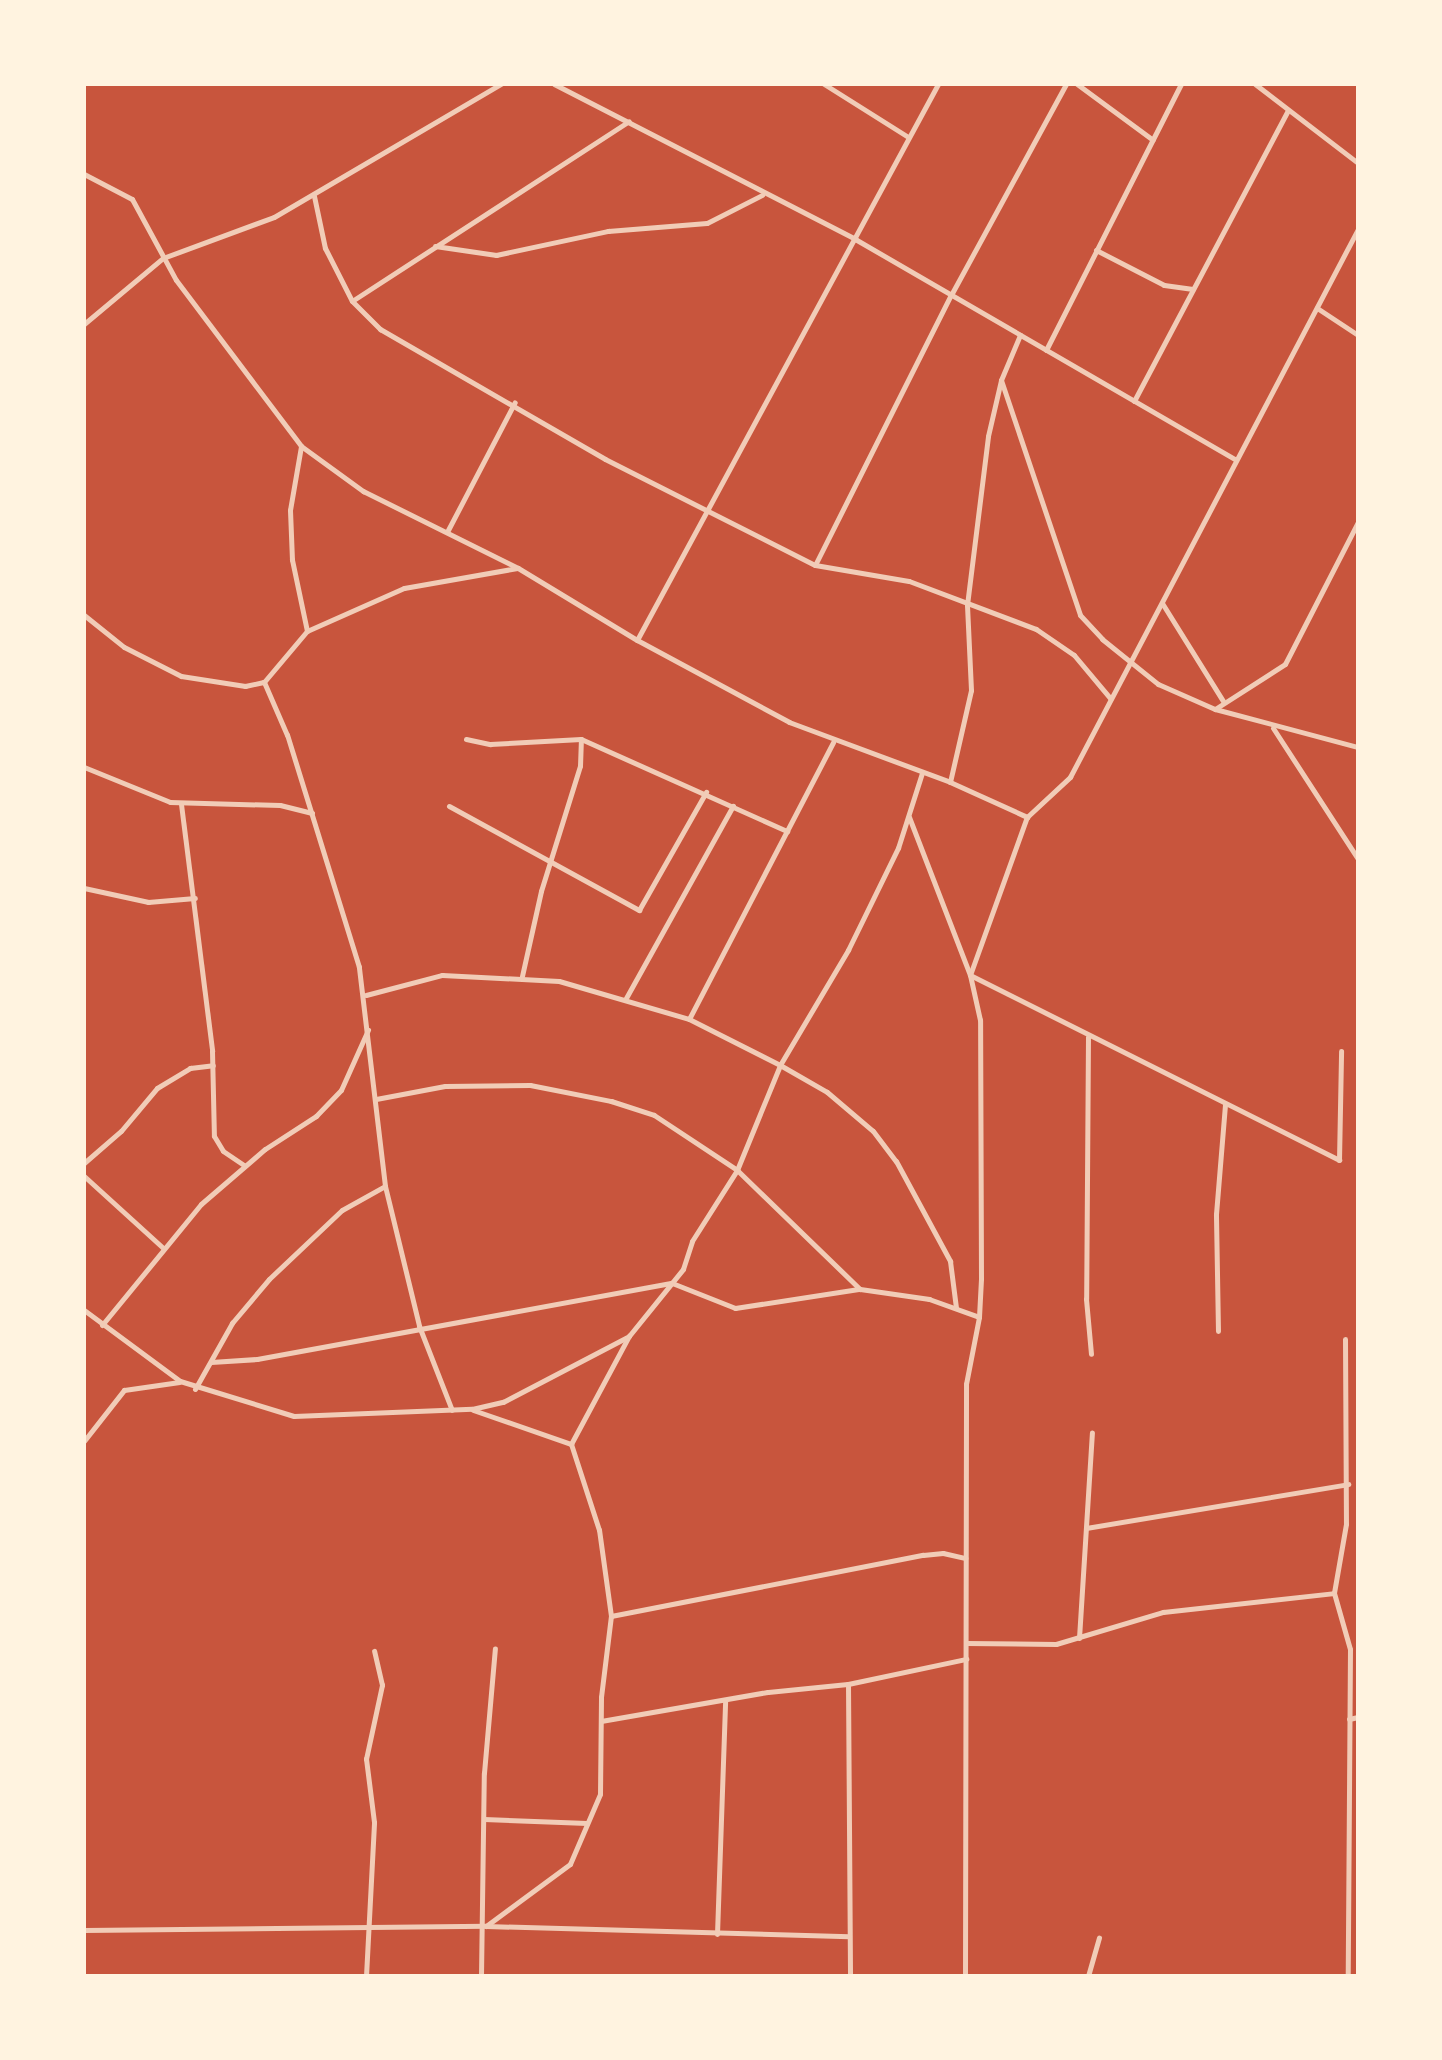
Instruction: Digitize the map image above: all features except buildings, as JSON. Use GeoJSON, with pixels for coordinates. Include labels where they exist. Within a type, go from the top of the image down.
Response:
{"type":"FeatureCollection","features":[{"type":"Feature","properties":{"kind":"street"},"geometry":{"type":"LineString","coordinates":[[84,324],[163,258],[274,217],[501,84]]}},
{"type":"Feature","properties":{"kind":"street"},"geometry":{"type":"LineString","coordinates":[[554,84],[629,121],[762,195],[855,239],[1235,459]]}},
{"type":"Feature","properties":{"kind":"street"},"geometry":{"type":"LineString","coordinates":[[824,84],[908,137]]}},
{"type":"Feature","properties":{"kind":"street"},"geometry":{"type":"LineString","coordinates":[[637,640],[938,84]]}},
{"type":"Feature","properties":{"kind":"street"},"geometry":{"type":"LineString","coordinates":[[815,565],[951,295],[1066,84]]}},
{"type":"Feature","properties":{"kind":"street"},"geometry":{"type":"LineString","coordinates":[[1077,84],[1153,140]]}},
{"type":"Feature","properties":{"kind":"street"},"geometry":{"type":"LineString","coordinates":[[1046,350],[1181,84]]}},
{"type":"Feature","properties":{"kind":"street"},"geometry":{"type":"LineString","coordinates":[[1255,84],[1358,163]]}},
{"type":"Feature","properties":{"kind":"street"},"geometry":{"type":"LineString","coordinates":[[1134,401],[1288,110]]}},
{"type":"Feature","properties":{"kind":"street"},"geometry":{"type":"LineString","coordinates":[[352,301],[629,121]]}},
{"type":"Feature","properties":{"kind":"street"},"geometry":{"type":"LineString","coordinates":[[85,178],[132,199],[163,258],[301,446],[363,491],[448,530],[637,640],[833,742],[950,782],[1027,817]]}},
{"type":"Feature","properties":{"kind":"street"},"geometry":{"type":"LineString","coordinates":[[435,246],[496,255],[608,231],[707,223],[762,195]]}},
{"type":"Feature","properties":{"kind":"street"},"geometry":{"type":"LineString","coordinates":[[314,196],[325,248],[352,301],[380,329],[515,402],[605,459],[708,508],[815,565],[909,581],[1036,629],[1074,655],[1110,698]]}},
{"type":"Feature","properties":{"kind":"street"},"geometry":{"type":"LineString","coordinates":[[970,975],[1027,817],[1070,777],[1358,229]]}},
{"type":"Feature","properties":{"kind":"street"},"geometry":{"type":"LineString","coordinates":[[1096,250],[1164,285],[1193,289]]}},
{"type":"Feature","properties":{"kind":"street"},"geometry":{"type":"LineString","coordinates":[[1317,308],[1358,335]]}},
{"type":"Feature","properties":{"kind":"street"},"geometry":{"type":"LineString","coordinates":[[950,782],[971,690],[967,605],[988,436],[1001,380],[1020,335]]}},
{"type":"Feature","properties":{"kind":"street"},"geometry":{"type":"LineString","coordinates":[[1001,380],[1080,615],[1158,684],[1215,709],[1273,728],[1358,747]]}},
{"type":"Feature","properties":{"kind":"street"},"geometry":{"type":"LineString","coordinates":[[448,530],[515,402]]}},
{"type":"Feature","properties":{"kind":"street"},"geometry":{"type":"LineString","coordinates":[[301,446],[290,510],[292,560],[307,631]]}},
{"type":"Feature","properties":{"kind":"street"},"geometry":{"type":"LineString","coordinates":[[1215,709],[1223,701],[1285,664],[1358,522]]}},
{"type":"Feature","properties":{"kind":"street"},"geometry":{"type":"LineString","coordinates":[[84,615],[124,647],[181,676],[245,686],[264,682],[307,631],[404,588],[518,568]]}},
{"type":"Feature","properties":{"kind":"street"},"geometry":{"type":"LineString","coordinates":[[1162,603],[1223,701]]}},
{"type":"Feature","properties":{"kind":"street"},"geometry":{"type":"LineString","coordinates":[[264,682],[313,813],[366,995],[385,1186],[419,1326],[452,1410]]}},
{"type":"Feature","properties":{"kind":"street"},"geometry":{"type":"LineString","coordinates":[[1273,728],[1358,859]]}},
{"type":"Feature","properties":{"kind":"street"},"geometry":{"type":"LineString","coordinates":[[466,739],[490,744],[581,739],[706,792],[787,831]]}},
{"type":"Feature","properties":{"kind":"street"},"geometry":{"type":"LineString","coordinates":[[522,976],[580,766],[581,739]]}},
{"type":"Feature","properties":{"kind":"street"},"geometry":{"type":"LineString","coordinates":[[689,1019],[833,742]]}},
{"type":"Feature","properties":{"kind":"street"},"geometry":{"type":"LineString","coordinates":[[84,767],[181,804],[280,805],[313,813]]}},
{"type":"Feature","properties":{"kind":"street"},"geometry":{"type":"LineString","coordinates":[[486,1926],[570,1864],[600,1794],[601,1721],[611,1616],[599,1530],[571,1444],[629,1336],[672,1283],[737,1170],[780,1065],[864,919],[909,816],[922,773]]}},
{"type":"Feature","properties":{"kind":"street"},"geometry":{"type":"LineString","coordinates":[[449,806],[639,910],[706,792]]}},
{"type":"Feature","properties":{"kind":"street"},"geometry":{"type":"LineString","coordinates":[[181,804],[195,898],[213,1065],[214,1136],[223,1151],[244,1165]]}},
{"type":"Feature","properties":{"kind":"street"},"geometry":{"type":"LineString","coordinates":[[626,998],[733,806]]}},
{"type":"Feature","properties":{"kind":"street"},"geometry":{"type":"LineString","coordinates":[[909,816],[970,975],[980,1020],[979,1317],[966,1384],[965,1976]]}},
{"type":"Feature","properties":{"kind":"street"},"geometry":{"type":"LineString","coordinates":[[84,888],[148,902],[195,898]]}},
{"type":"Feature","properties":{"kind":"street"},"geometry":{"type":"LineString","coordinates":[[366,995],[442,975],[522,976],[626,998],[689,1019],[780,1065],[827,1092],[873,1131],[896,1161],[950,1261],[956,1308]]}},
{"type":"Feature","properties":{"kind":"street"},"geometry":{"type":"LineString","coordinates":[[970,975],[1088,1037],[1339,1160],[1341,1051]]}},
{"type":"Feature","properties":{"kind":"street"},"geometry":{"type":"LineString","coordinates":[[102,1325],[163,1248],[244,1165],[316,1116],[341,1090],[369,1028]]}},
{"type":"Feature","properties":{"kind":"street"},"geometry":{"type":"LineString","coordinates":[[1088,1037],[1086,1286],[1091,1354]]}},
{"type":"Feature","properties":{"kind":"street"},"geometry":{"type":"LineString","coordinates":[[84,1163],[121,1131],[157,1088],[190,1068],[213,1065]]}},
{"type":"Feature","properties":{"kind":"street"},"geometry":{"type":"LineString","coordinates":[[376,1099],[487,1083],[573,1093],[654,1115],[737,1170],[860,1289]]}},
{"type":"Feature","properties":{"kind":"street"},"geometry":{"type":"LineString","coordinates":[[1218,1331],[1216,1214],[1225,1104]]}},
{"type":"Feature","properties":{"kind":"street"},"geometry":{"type":"LineString","coordinates":[[84,1176],[163,1248]]}},
{"type":"Feature","properties":{"kind":"street"},"geometry":{"type":"LineString","coordinates":[[195,1389],[232,1323],[269,1279],[342,1210],[385,1186]]}},
{"type":"Feature","properties":{"kind":"street"},"geometry":{"type":"LineString","coordinates":[[210,1362],[257,1359],[419,1326],[672,1283],[735,1308],[860,1289],[956,1308],[979,1317]]}},
{"type":"Feature","properties":{"kind":"street"},"geometry":{"type":"LineString","coordinates":[[84,1310],[195,1389],[294,1416],[472,1409],[503,1402],[629,1336]]}},
{"type":"Feature","properties":{"kind":"street"},"geometry":{"type":"LineString","coordinates":[[1345,1339],[1348,1484],[1334,1593],[1350,1649],[1348,1976]]}},
{"type":"Feature","properties":{"kind":"street"},"geometry":{"type":"LineString","coordinates":[[84,1441],[124,1390],[180,1381]]}},
{"type":"Feature","properties":{"kind":"street"},"geometry":{"type":"LineString","coordinates":[[472,1409],[571,1444]]}},
{"type":"Feature","properties":{"kind":"street"},"geometry":{"type":"LineString","coordinates":[[1079,1638],[1092,1432]]}},
{"type":"Feature","properties":{"kind":"street"},"geometry":{"type":"LineString","coordinates":[[1086,1528],[1348,1484]]}},
{"type":"Feature","properties":{"kind":"street"},"geometry":{"type":"LineString","coordinates":[[611,1616],[923,1555],[943,1553],[966,1559]]}},
{"type":"Feature","properties":{"kind":"street"},"geometry":{"type":"LineString","coordinates":[[966,1643],[1038,1646],[1079,1638],[1163,1612],[1334,1593]]}},
{"type":"Feature","properties":{"kind":"street"},"geometry":{"type":"LineString","coordinates":[[481,1976],[486,1926],[484,1819],[495,1648]]}},
{"type":"Feature","properties":{"kind":"street"},"geometry":{"type":"LineString","coordinates":[[366,1976],[372,1928],[374,1822],[366,1759],[382,1685],[374,1651]]}},
{"type":"Feature","properties":{"kind":"street"},"geometry":{"type":"LineString","coordinates":[[601,1721],[848,1684],[966,1659]]}},
{"type":"Feature","properties":{"kind":"street"},"geometry":{"type":"LineString","coordinates":[[848,1684],[850,1976]]}},
{"type":"Feature","properties":{"kind":"street"},"geometry":{"type":"LineString","coordinates":[[717,1934],[725,1700]]}},
{"type":"Feature","properties":{"kind":"street"},"geometry":{"type":"LineString","coordinates":[[1349,1719],[1358,1717]]}},
{"type":"Feature","properties":{"kind":"street"},"geometry":{"type":"LineString","coordinates":[[484,1819],[587,1823]]}},
{"type":"Feature","properties":{"kind":"street"},"geometry":{"type":"LineString","coordinates":[[84,1930],[486,1926],[849,1936]]}},
{"type":"Feature","properties":{"kind":"street"},"geometry":{"type":"LineString","coordinates":[[1088,1976],[1099,1938]]}}]}
